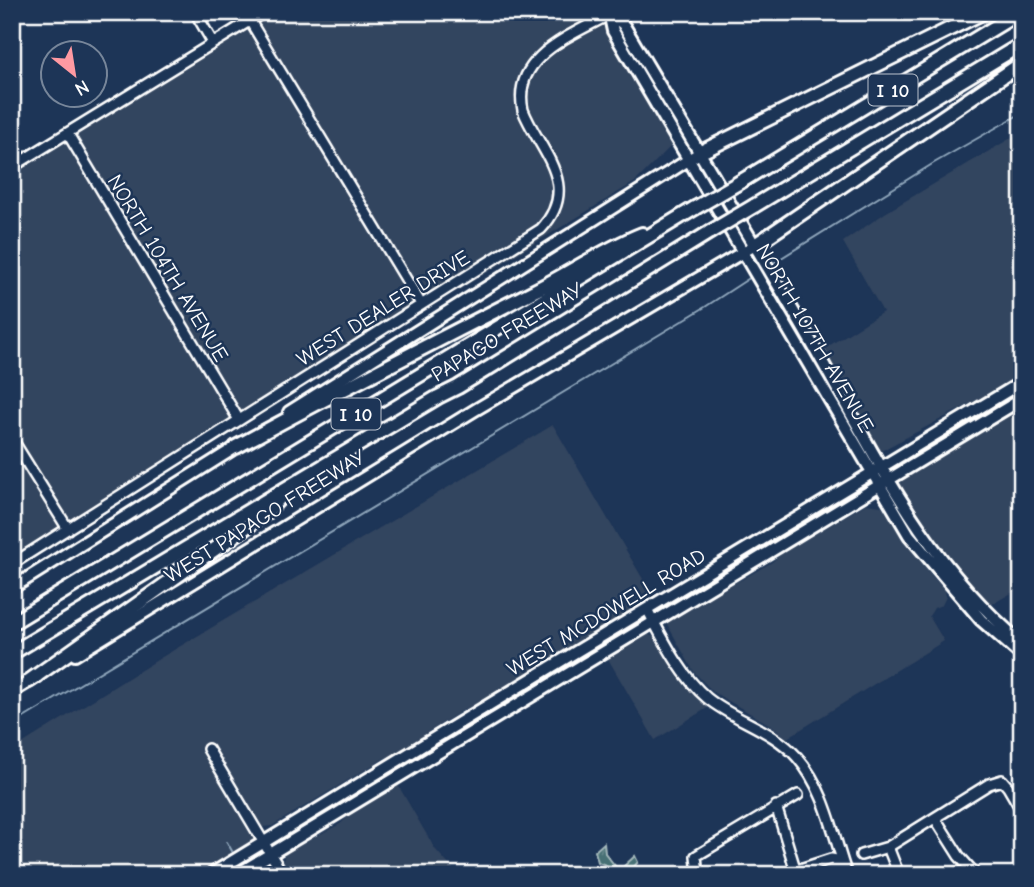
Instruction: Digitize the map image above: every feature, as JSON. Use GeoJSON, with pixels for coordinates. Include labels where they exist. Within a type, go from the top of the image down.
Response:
{"type":"FeatureCollection","features":[{"type":"Feature","properties":{"kind":"highway"},"geometry":{"type":"LineString","coordinates":[[701,152],[984,12]]}},
{"type":"Feature","properties":{"kind":"highway","name":"PAPAGO FREEWAY"},"geometry":{"type":"LineString","coordinates":[[12,623],[1020,12]]}},
{"type":"Feature","properties":{"kind":"highway","name":"PAPAGO FREEWAY"},"geometry":{"type":"LineString","coordinates":[[12,653],[458,387],[1022,44]]}},
{"type":"Feature","properties":{"kind":"highway"},"geometry":{"type":"LineString","coordinates":[[755,245],[1022,63]]}},
{"type":"Feature","properties":{"kind":"highway"},"geometry":{"type":"LineString","coordinates":[[236,447],[366,376],[556,280],[617,244],[678,219]]}},
{"type":"Feature","properties":{"kind":"highway"},"geometry":{"type":"LineString","coordinates":[[29,681],[266,513],[291,485]]}},
{"type":"Feature","properties":{"kind":"highway"},"geometry":{"type":"LineString","coordinates":[[12,617],[35,609]]}},
{"type":"Feature","properties":{"kind":"main road","name":"NORTH 107TH AVENUE"},"geometry":{"type":"LineString","coordinates":[[609,13],[623,24],[775,279],[881,465],[885,484],[923,554],[981,620],[1022,656]]}},
{"type":"Feature","properties":{"kind":"main road","name":"NORTH 107TH AVENUE"},"geometry":{"type":"LineString","coordinates":[[609,13],[613,31],[871,471],[885,484],[979,603],[1022,643]]}},
{"type":"Feature","properties":{"kind":"main road"},"geometry":{"type":"LineString","coordinates":[[12,588],[701,152]]}},
{"type":"Feature","properties":{"kind":"main road","name":"WEST PAPAGO FREEWAY"},"geometry":{"type":"LineString","coordinates":[[12,692],[464,416],[755,245]]}},
{"type":"Feature","properties":{"kind":"main road"},"geometry":{"type":"LineString","coordinates":[[779,313],[785,314],[814,359],[823,364]]}},
{"type":"Feature","properties":{"kind":"main road"},"geometry":{"type":"LineString","coordinates":[[813,371],[820,372],[844,402]]}},
{"type":"Feature","properties":{"kind":"main road","name":"WEST MCDOWELL ROAD"},"geometry":{"type":"LineString","coordinates":[[210,875],[871,471],[1022,382]]}},
{"type":"Feature","properties":{"kind":"main road","name":"WEST MCDOWELL ROAD"},"geometry":{"type":"LineString","coordinates":[[236,875],[1022,399]]}},
{"type":"Feature","properties":{"kind":"street"},"geometry":{"type":"LineString","coordinates":[[195,12],[213,43]]}},
{"type":"Feature","properties":{"kind":"street"},"geometry":{"type":"LineString","coordinates":[[12,167],[264,12]]}},
{"type":"Feature","properties":{"kind":"street","name":"WEST DEALER DRIVE"},"geometry":{"type":"LineString","coordinates":[[12,564],[541,229],[557,201],[559,184],[554,166],[523,110],[520,99],[524,78],[545,51],[609,13]]}},
{"type":"Feature","properties":{"kind":"street"},"geometry":{"type":"LineString","coordinates":[[250,21],[421,304]]}},
{"type":"Feature","properties":{"kind":"street","name":"NORTH 104TH AVENUE"},"geometry":{"type":"LineString","coordinates":[[68,134],[239,420]]}},
{"type":"Feature","properties":{"kind":"street"},"geometry":{"type":"LineString","coordinates":[[12,439],[68,529]]}},
{"type":"Feature","properties":{"kind":"street"},"geometry":{"type":"LineString","coordinates":[[647,609],[678,662],[707,698],[774,737],[802,764],[823,800],[847,875]]}},
{"type":"Feature","properties":{"kind":"street"},"geometry":{"type":"LineString","coordinates":[[208,749],[283,875]]}},
{"type":"Feature","properties":{"kind":"street"},"geometry":{"type":"LineString","coordinates":[[860,855],[888,847],[989,784],[1002,780],[1022,811]]}},
{"type":"Feature","properties":{"kind":"street"},"geometry":{"type":"LineString","coordinates":[[701,875],[696,856],[798,795]]}},
{"type":"Feature","properties":{"kind":"street"},"geometry":{"type":"LineString","coordinates":[[776,806],[797,875]]}},
{"type":"Feature","properties":{"kind":"street"},"geometry":{"type":"LineString","coordinates":[[935,818],[959,856],[976,875]]}},
{"type":"Feature","properties":{"kind":"street"},"geometry":{"type":"LineString","coordinates":[[888,847],[899,875]]}},
{"type":"Feature","properties":{"kind":"street"},"geometry":{"type":"LineString","coordinates":[[797,875],[800,869],[831,859],[842,861]]}},
{"type":"Feature","properties":{"kind":"street"},"geometry":{"type":"LineString","coordinates":[[815,864],[818,875],[834,869],[842,861]]}},
{"type":"Feature","properties":{"kind":"shaded area"},"geometry":{"type":"Polygon","coordinates":[[[276,12],[596,12],[610,31],[674,143],[635,182],[429,308],[12,572],[12,172],[276,12]]]}},
{"type":"Feature","properties":{"kind":"shaded area"},"geometry":{"type":"Polygon","coordinates":[[[1021,132],[1022,373],[994,391],[879,452],[822,350],[883,312],[843,242],[885,213],[1021,132]]]}},
{"type":"Feature","properties":{"kind":"shaded area"},"geometry":{"type":"Polygon","coordinates":[[[1022,406],[1022,587],[989,606],[964,580],[931,537],[899,486],[903,479],[1022,406]]]}},
{"type":"Feature","properties":{"kind":"shaded area"},"geometry":{"type":"Polygon","coordinates":[[[553,425],[654,598],[493,696],[465,709],[405,750],[383,759],[272,826],[263,827],[262,835],[197,875],[12,875],[12,750],[162,657],[553,425]]]}},
{"type":"Feature","properties":{"kind":"shaded area"},"geometry":{"type":"Polygon","coordinates":[[[866,504],[882,506],[931,575],[945,590],[946,597],[942,605],[934,608],[929,616],[944,641],[787,738],[772,726],[713,692],[694,672],[667,624],[721,588],[741,580],[866,504]]]}},
{"type":"Feature","properties":{"kind":"shaded area"},"geometry":{"type":"Polygon","coordinates":[[[647,634],[655,637],[686,686],[709,707],[655,740],[607,657],[647,634]]]}},
{"type":"Feature","properties":{"kind":"shaded area"},"geometry":{"type":"Polygon","coordinates":[[[398,785],[435,849],[458,875],[290,875],[283,860],[286,852],[340,824],[353,812],[398,785]]]}},
{"type":"Feature","properties":{"kind":"green space"},"geometry":{"type":"Polygon","coordinates":[[[604,843],[605,853],[616,867],[623,867],[635,856],[638,862],[632,869],[633,875],[613,875],[611,867],[598,862],[595,851],[604,843]]]}},
{"type":"Feature","properties":{"kind":"waterway"},"geometry":{"type":"LineString","coordinates":[[770,265],[934,163],[1022,113]]}},
{"type":"Feature","properties":{"kind":"waterway"},"geometry":{"type":"LineString","coordinates":[[12,725],[751,277]]}},
{"type":"Feature","properties":{"kind":"waterway"},"geometry":{"type":"LineString","coordinates":[[227,842],[232,851]]}}]}
